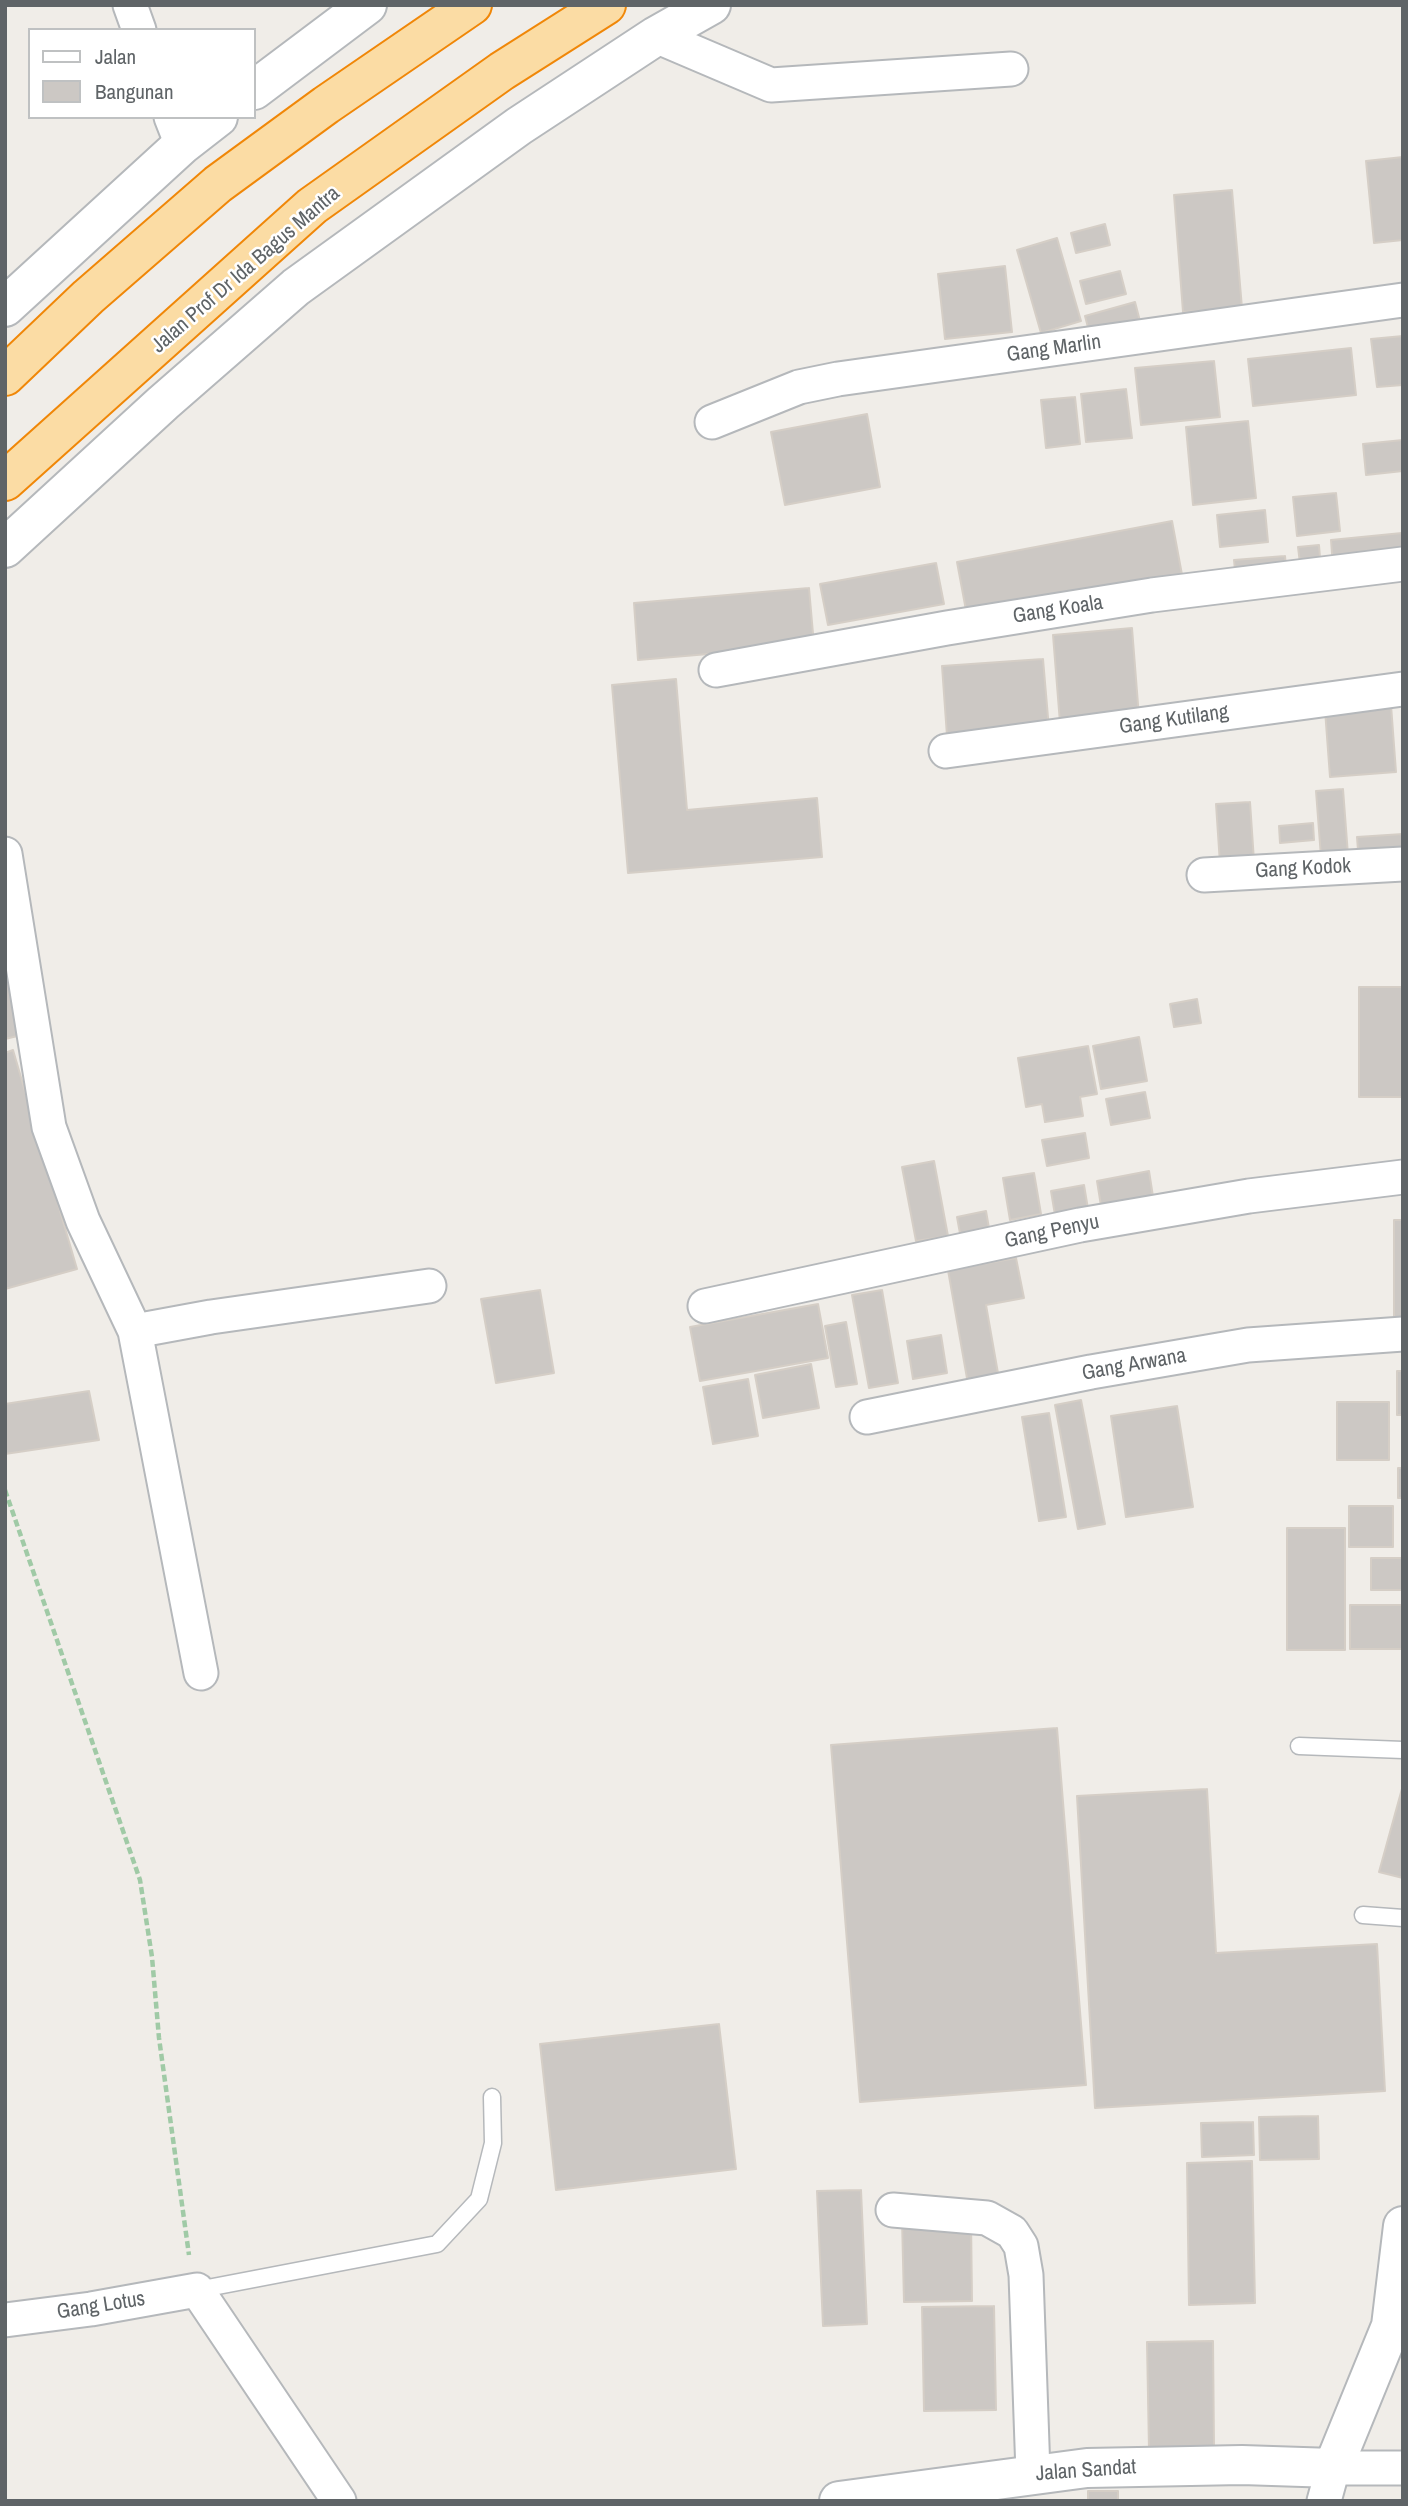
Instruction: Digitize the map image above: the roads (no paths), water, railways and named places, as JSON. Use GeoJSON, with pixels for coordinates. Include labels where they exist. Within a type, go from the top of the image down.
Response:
{"type":"FeatureCollection","features":[{"type":"Feature","properties":{"kind":"highway"},"geometry":{"type":"LineString","coordinates":[[5,376],[88,297],[218,184],[326,105],[472,5]]}},
{"type":"Feature","properties":{"kind":"highway","name":"Jalan Prof Dr Ida Bagus Mantra"},"geometry":{"type":"LineString","coordinates":[[5,481],[312,206],[502,71],[606,5]]}},
{"type":"Feature","properties":{"kind":"street"},"geometry":{"type":"LineString","coordinates":[[130,5],[138,28]]}},
{"type":"Feature","properties":{"kind":"street"},"geometry":{"type":"LineString","coordinates":[[256,88],[367,5]]}},
{"type":"Feature","properties":{"kind":"street"},"geometry":{"type":"LineString","coordinates":[[5,548],[163,403],[296,287],[519,126],[656,36],[711,5]]}},
{"type":"Feature","properties":{"kind":"street"},"geometry":{"type":"LineString","coordinates":[[656,36],[771,85],[1011,69]]}},
{"type":"Feature","properties":{"kind":"street"},"geometry":{"type":"LineString","coordinates":[[5,307],[177,131],[212,119]]}},
{"type":"Feature","properties":{"kind":"street"},"geometry":{"type":"LineString","coordinates":[[426,126],[459,169]]}},
{"type":"Feature","properties":{"kind":"street","name":"Gang Marlin"},"geometry":{"type":"LineString","coordinates":[[712,422],[799,387],[838,379],[1403,300]]}},
{"type":"Feature","properties":{"kind":"street","name":"Gang Koala"},"geometry":{"type":"LineString","coordinates":[[716,670],[947,628],[1152,595],[1403,564]]}},
{"type":"Feature","properties":{"kind":"street","name":"Gang Kutilang"},"geometry":{"type":"LineString","coordinates":[[946,751],[1403,689]]}},
{"type":"Feature","properties":{"kind":"street"},"geometry":{"type":"LineString","coordinates":[[5,854],[49,1127],[83,1221],[135,1331],[201,1673]]}},
{"type":"Feature","properties":{"kind":"street","name":"Gang Kodok"},"geometry":{"type":"LineString","coordinates":[[1203,875],[1403,864]]}},
{"type":"Feature","properties":{"kind":"street","name":"Gang Penyu"},"geometry":{"type":"LineString","coordinates":[[705,1306],[1080,1225],[1249,1196],[1403,1177]]}},
{"type":"Feature","properties":{"kind":"street"},"geometry":{"type":"LineString","coordinates":[[135,1331],[211,1317],[429,1286]]}},
{"type":"Feature","properties":{"kind":"street","name":"Gang Arwana"},"geometry":{"type":"LineString","coordinates":[[867,1417],[1091,1372],[1248,1345],[1403,1334]]}},
{"type":"Feature","properties":{"kind":"street"},"geometry":{"type":"LineString","coordinates":[[892,2210],[986,2218],[1012,2232],[1021,2246],[1026,2276],[1033,2473]]}},
{"type":"Feature","properties":{"kind":"street"},"geometry":{"type":"LineString","coordinates":[[1329,2485],[1391,2326],[1403,2226]]}},
{"type":"Feature","properties":{"kind":"street"},"geometry":{"type":"LineString","coordinates":[[197,2290],[339,2501]]}},
{"type":"Feature","properties":{"kind":"street","name":"Gang Lotus"},"geometry":{"type":"LineString","coordinates":[[5,2320],[91,2309],[197,2290]]}},
{"type":"Feature","properties":{"kind":"street","name":"Jalan Sandat"},"geometry":{"type":"LineString","coordinates":[[839,2501],[890,2497],[1033,2473],[1087,2468],[1229,2465],[1329,2485]]}},
{"type":"Feature","properties":{"kind":"street"},"geometry":{"type":"LineString","coordinates":[[1329,2485],[1403,2468]]}},
{"type":"Feature","properties":{"kind":"lane"},"geometry":{"type":"LineString","coordinates":[[1299,1746],[1403,1750]]}},
{"type":"Feature","properties":{"kind":"lane"},"geometry":{"type":"LineString","coordinates":[[1363,1915],[1403,1918]]}},
{"type":"Feature","properties":{"kind":"lane"},"geometry":{"type":"LineString","coordinates":[[197,2290],[437,2244],[479,2199],[493,2143],[492,2097]]}}]}
